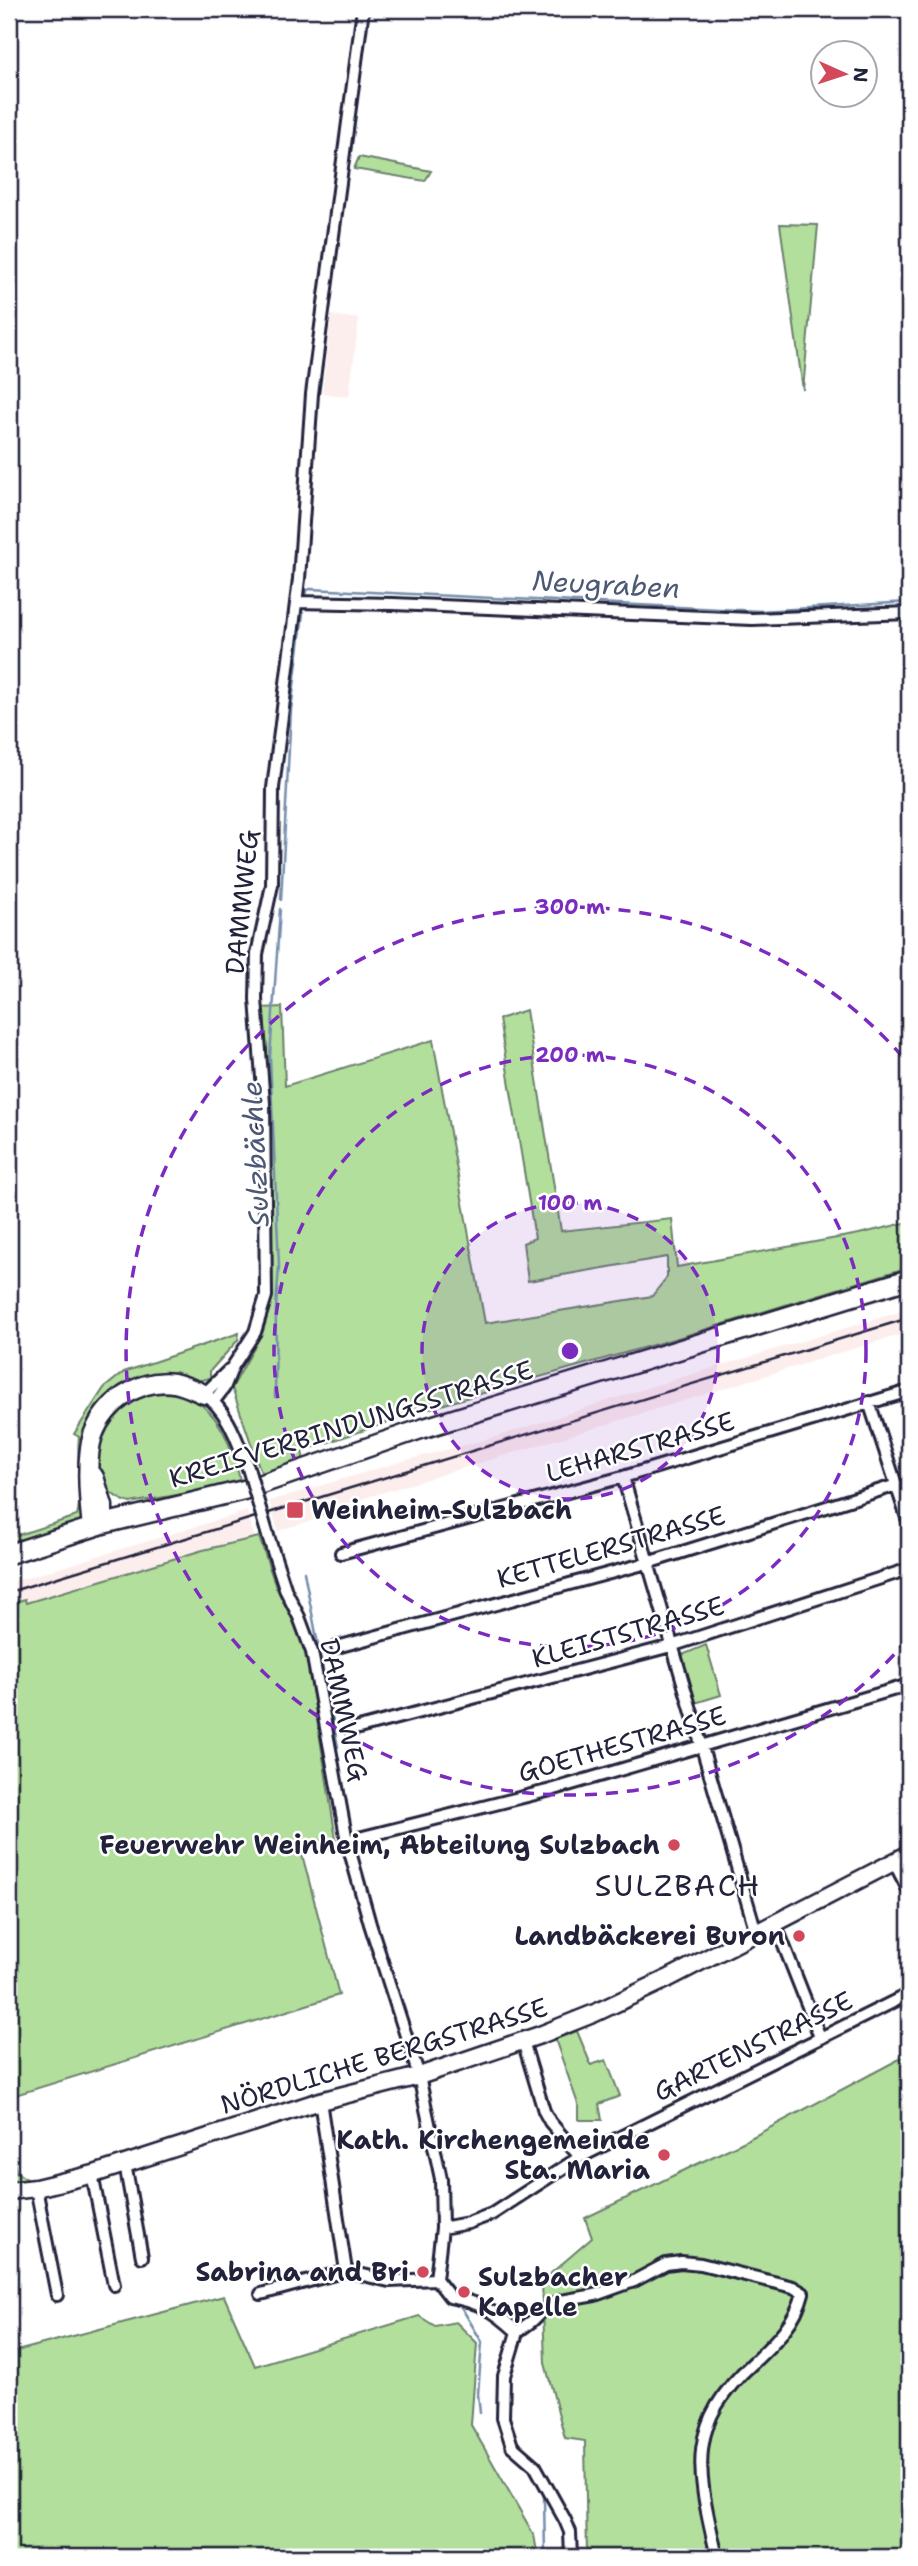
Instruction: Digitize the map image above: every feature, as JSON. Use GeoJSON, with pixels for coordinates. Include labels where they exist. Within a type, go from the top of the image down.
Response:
{"type":"FeatureCollection","features":[{"type":"Feature","properties":{"kind":"main road","name":"KREISVERBINDUNGSSTRASSE"},"geometry":{"type":"LineString","coordinates":[[9,1554],[98,1525],[243,1490],[421,1429],[909,1279]]}},
{"type":"Feature","properties":{"kind":"main road"},"geometry":{"type":"LineString","coordinates":[[98,1525],[89,1506],[92,1437],[109,1408],[134,1389],[160,1382],[185,1386],[209,1398]]}},
{"type":"Feature","properties":{"kind":"main road"},"geometry":{"type":"LineString","coordinates":[[90,1467],[101,1495],[98,1525]]}},
{"type":"Feature","properties":{"kind":"main road"},"geometry":{"type":"LineString","coordinates":[[101,1495],[110,1502],[140,1515]]}},
{"type":"Feature","properties":{"kind":"main road","name":"NÖRDLICHE BERGSTRASSE"},"geometry":{"type":"LineString","coordinates":[[9,2191],[36,2188],[92,2174],[320,2101],[419,2076],[523,2041],[595,2013],[643,1990],[909,1854]]}},
{"type":"Feature","properties":{"kind":"street","name":"DAMMWEG"},"geometry":{"type":"LineString","coordinates":[[363,9],[313,394],[296,602],[273,788],[272,885],[257,954],[256,999],[264,1104],[267,1289],[264,1309],[255,1332],[209,1398],[232,1427],[248,1468],[286,1591],[312,1652],[347,1841],[370,1924],[419,2076],[441,2179],[442,2228],[436,2279]]}},
{"type":"Feature","properties":{"kind":"street"},"geometry":{"type":"LineString","coordinates":[[296,602],[752,619],[909,614]]}},
{"type":"Feature","properties":{"kind":"street","name":"LEHARSTRASSE"},"geometry":{"type":"LineString","coordinates":[[341,1553],[623,1478],[909,1391]]}},
{"type":"Feature","properties":{"kind":"street"},"geometry":{"type":"LineString","coordinates":[[869,1402],[909,1524]]}},
{"type":"Feature","properties":{"kind":"street"},"geometry":{"type":"LineString","coordinates":[[623,1478],[756,1932]]}},
{"type":"Feature","properties":{"kind":"street","name":"KETTELERSTRASSE"},"geometry":{"type":"LineString","coordinates":[[337,1647],[647,1563],[897,1485]]}},
{"type":"Feature","properties":{"kind":"street","name":"KLEISTSTRASSE"},"geometry":{"type":"LineString","coordinates":[[355,1729],[671,1646],[909,1569]]}},
{"type":"Feature","properties":{"kind":"street","name":"GOETHESTRASSE"},"geometry":{"type":"LineString","coordinates":[[347,1841],[543,1792],[909,1685]]}},
{"type":"Feature","properties":{"kind":"street"},"geometry":{"type":"LineString","coordinates":[[894,1862],[909,1891]]}},
{"type":"Feature","properties":{"kind":"street"},"geometry":{"type":"LineString","coordinates":[[775,1923],[820,2037]]}},
{"type":"Feature","properties":{"kind":"street","name":"GARTENSTRASSE"},"geometry":{"type":"LineString","coordinates":[[442,2228],[468,2223],[492,2214],[580,2157],[909,1994]]}},
{"type":"Feature","properties":{"kind":"street"},"geometry":{"type":"LineString","coordinates":[[523,2041],[544,2110],[550,2122],[580,2157]]}},
{"type":"Feature","properties":{"kind":"street"},"geometry":{"type":"LineString","coordinates":[[320,2101],[346,2272]]}},
{"type":"Feature","properties":{"kind":"street"},"geometry":{"type":"LineString","coordinates":[[125,2164],[142,2258]]}},
{"type":"Feature","properties":{"kind":"street"},"geometry":{"type":"LineString","coordinates":[[92,2174],[114,2285]]}},
{"type":"Feature","properties":{"kind":"street"},"geometry":{"type":"LineString","coordinates":[[36,2188],[57,2295]]}},
{"type":"Feature","properties":{"kind":"street"},"geometry":{"type":"LineString","coordinates":[[571,2557],[570,2532],[565,2520],[535,2466],[512,2446],[502,2418],[504,2376],[517,2332],[543,2310],[561,2301],[596,2295],[634,2281],[666,2264],[674,2263],[701,2264],[793,2287],[803,2293],[788,2326],[718,2401],[704,2434],[700,2480],[717,2557]]}},
{"type":"Feature","properties":{"kind":"street"},"geometry":{"type":"LineString","coordinates":[[261,2294],[346,2272],[389,2281],[436,2279],[450,2297],[490,2308],[517,2332]]}},
{"type":"Feature","properties":{"kind":"shaded area"},"geometry":{"type":"Polygon","coordinates":[[[331,315],[359,319],[349,397],[322,393],[331,315]]]}},
{"type":"Feature","properties":{"kind":"shaded area"},"geometry":{"type":"Polygon","coordinates":[[[909,1309],[909,1332],[339,1506],[340,1512],[278,1531],[269,1501],[499,1436],[656,1385],[909,1309]]]}},
{"type":"Feature","properties":{"kind":"shaded area"},"geometry":{"type":"Polygon","coordinates":[[[247,1511],[255,1539],[203,1550],[26,1603],[25,1599],[9,1604],[9,1583],[247,1511]]]}},
{"type":"Feature","properties":{"kind":"green space"},"geometry":{"type":"Polygon","coordinates":[[[359,157],[431,171],[425,181],[354,169],[359,157]]]}},
{"type":"Feature","properties":{"kind":"green space"},"geometry":{"type":"Polygon","coordinates":[[[780,224],[818,225],[803,390],[780,224]]]}},
{"type":"Feature","properties":{"kind":"green space"},"geometry":{"type":"Polygon","coordinates":[[[282,1007],[285,1086],[433,1040],[485,1323],[652,1296],[667,1277],[667,1257],[528,1281],[523,1243],[535,1238],[499,1019],[526,1010],[561,1231],[672,1219],[677,1267],[859,1234],[909,1222],[909,1267],[681,1337],[427,1409],[302,1451],[305,1466],[263,1478],[232,1388],[263,1331],[271,1303],[269,1163],[261,1008],[282,1007]]]}},
{"type":"Feature","properties":{"kind":"green space"},"geometry":{"type":"Polygon","coordinates":[[[239,1333],[238,1340],[210,1371],[210,1378],[197,1381],[187,1378],[105,1402],[84,1515],[80,1521],[9,1545],[9,1538],[77,1516],[79,1437],[74,1434],[104,1388],[124,1372],[239,1333]]]}},
{"type":"Feature","properties":{"kind":"green space"},"geometry":{"type":"Polygon","coordinates":[[[160,1393],[174,1393],[195,1401],[215,1419],[229,1444],[241,1484],[130,1503],[116,1497],[106,1488],[97,1464],[97,1451],[106,1425],[115,1413],[130,1401],[160,1393]]]}},
{"type":"Feature","properties":{"kind":"green space"},"geometry":{"type":"Polygon","coordinates":[[[259,1537],[276,1587],[305,1644],[336,1839],[299,1843],[339,1995],[9,2097],[9,1604],[25,1599],[26,1603],[203,1550],[259,1537]]]}},
{"type":"Feature","properties":{"kind":"green space"},"geometry":{"type":"Polygon","coordinates":[[[706,1645],[721,1695],[695,1703],[682,1655],[706,1645]]]}},
{"type":"Feature","properties":{"kind":"green space"},"geometry":{"type":"Polygon","coordinates":[[[577,2031],[591,2065],[606,2060],[620,2096],[599,2104],[602,2120],[579,2120],[579,2107],[555,2039],[577,2031]]]}},
{"type":"Feature","properties":{"kind":"green space"},"geometry":{"type":"Polygon","coordinates":[[[909,2054],[909,2557],[587,2557],[585,2441],[565,2438],[545,2363],[542,2281],[592,2238],[585,2218],[743,2142],[909,2054]]]}},
{"type":"Feature","properties":{"kind":"green space"},"geometry":{"type":"Polygon","coordinates":[[[9,2136],[16,2172],[30,2181],[9,2183],[9,2136]]]}},
{"type":"Feature","properties":{"kind":"green space"},"geometry":{"type":"Polygon","coordinates":[[[224,2296],[255,2366],[419,2316],[435,2326],[456,2322],[477,2343],[471,2425],[534,2535],[538,2557],[9,2557],[9,2353],[224,2296]]]}},
{"type":"Feature","properties":{"kind":"waterway","name":"Neugraben"},"geometry":{"type":"LineString","coordinates":[[305,596],[310,589],[760,611],[909,602]]}},
{"type":"Feature","properties":{"kind":"waterway","name":"Sulzbächle"},"geometry":{"type":"LineString","coordinates":[[281,900],[291,710],[303,613]]}},
{"type":"Feature","properties":{"kind":"waterway","name":"Sulzbächle"},"geometry":{"type":"LineString","coordinates":[[275,1397],[279,1266],[270,1057],[280,909]]}},
{"type":"Feature","properties":{"kind":"waterway","name":"Sulzbächle"},"geometry":{"type":"LineString","coordinates":[[304,1572],[338,1747]]}},
{"type":"Feature","properties":{"kind":"waterway","name":"Sulzbächle"},"geometry":{"type":"LineString","coordinates":[[460,2305],[482,2342],[478,2394],[480,2413]]}},
{"type":"Feature","properties":{"kind":"waterway","name":"Sulzbächle"},"geometry":{"type":"LineString","coordinates":[[544,2496],[545,2557]]}},
{"type":"Feature","properties":{"kind":"railway"},"geometry":{"type":"LineString","coordinates":[[9,1592],[909,1318]]}},
{"type":"Feature","properties":{"kind":"place","name":"Weinheim-Sulzbach"},"geometry":{"type":"Point","coordinates":[295,1510]}},
{"type":"Feature","properties":{"kind":"place","name":"Feuerwehr Weinheim, Abteilung Sulzbach"},"geometry":{"type":"Point","coordinates":[674,1845]}},
{"type":"Feature","properties":{"kind":"place","name":"Landbäckerei Buron"},"geometry":{"type":"Point","coordinates":[799,1936]}},
{"type":"Feature","properties":{"kind":"place","name":"Kath. Kirchengemeinde Sta. Maria"},"geometry":{"type":"Point","coordinates":[664,2155]}},
{"type":"Feature","properties":{"kind":"place","name":"Sabrina and Bri"},"geometry":{"type":"Point","coordinates":[423,2272]}},
{"type":"Feature","properties":{"kind":"place","name":"Sulzbacher Kapelle"},"geometry":{"type":"Point","coordinates":[464,2292]}},
{"type":"Feature","properties":{"kind":"district","name":"SULZBACH"},"geometry":{"type":"Point","coordinates":[678,1886]}}]}
